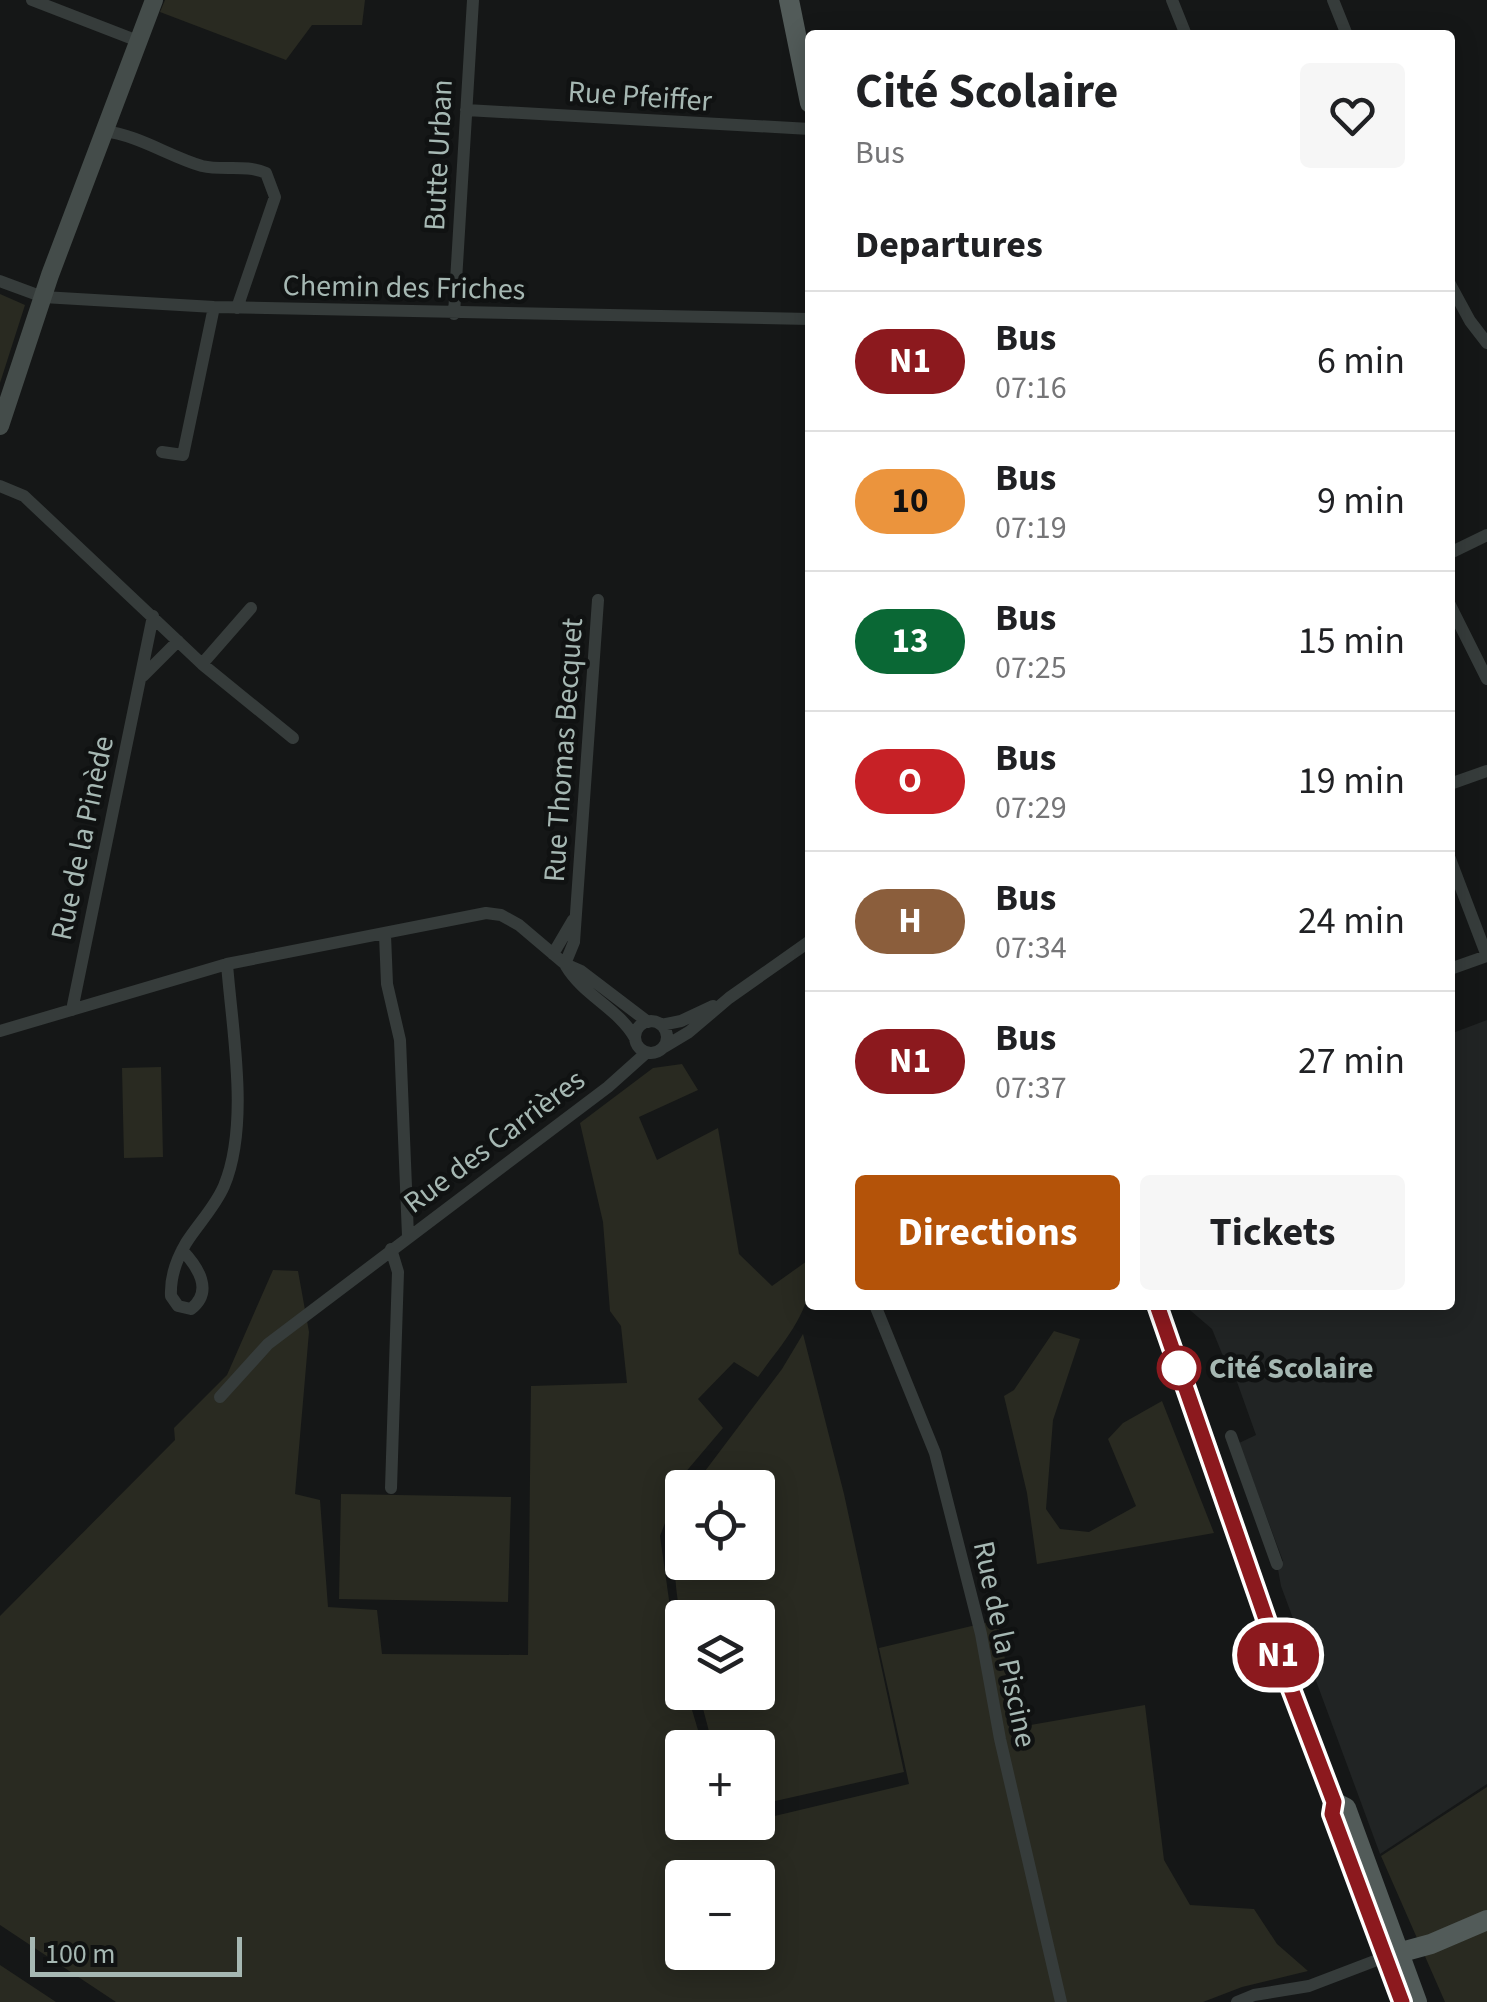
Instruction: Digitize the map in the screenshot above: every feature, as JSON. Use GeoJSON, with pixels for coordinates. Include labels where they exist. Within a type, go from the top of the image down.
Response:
{"type":"FeatureCollection","features":[{"type":"Feature","properties":{"kind":"main road"},"geometry":{"type":"LineString","coordinates":[[789,0],[805,78]]}},
{"type":"Feature","properties":{"kind":"main road"},"geometry":{"type":"LineString","coordinates":[[1158,1310],[1334,1802],[1332,1814],[1391,1955],[1417,2002]]}},
{"type":"Feature","properties":{"kind":"main road"},"geometry":{"type":"LineString","coordinates":[[1391,1955],[1430,1944],[1487,1920]]}},
{"type":"Feature","properties":{"kind":"main road"},"geometry":{"type":"LineString","coordinates":[[1391,1955],[1402,2002]]}},
{"type":"Feature","properties":{"kind":"street"},"geometry":{"type":"LineString","coordinates":[[32,0],[138,41]]}},
{"type":"Feature","properties":{"kind":"street"},"geometry":{"type":"LineString","coordinates":[[0,426],[102,131],[154,0]]}},
{"type":"Feature","properties":{"kind":"street","name":"Butte Urban"},"geometry":{"type":"LineString","coordinates":[[454,314],[473,0]]}},
{"type":"Feature","properties":{"kind":"street"},"geometry":{"type":"LineString","coordinates":[[1172,0],[1184,30]]}},
{"type":"Feature","properties":{"kind":"street"},"geometry":{"type":"LineString","coordinates":[[1333,0],[1346,30]]}},
{"type":"Feature","properties":{"kind":"street","name":"Rue Pfeiffer"},"geometry":{"type":"LineString","coordinates":[[466,110],[805,129]]}},
{"type":"Feature","properties":{"kind":"street"},"geometry":{"type":"LineString","coordinates":[[102,131],[123,133],[205,166],[254,167],[266,173],[275,197],[237,308]]}},
{"type":"Feature","properties":{"kind":"street","name":"Chemin des Friches"},"geometry":{"type":"LineString","coordinates":[[0,281],[43,297],[214,307],[805,319]]}},
{"type":"Feature","properties":{"kind":"street"},"geometry":{"type":"LineString","coordinates":[[1455,293],[1487,344]]}},
{"type":"Feature","properties":{"kind":"street"},"geometry":{"type":"LineString","coordinates":[[162,452],[184,455],[214,307]]}},
{"type":"Feature","properties":{"kind":"street"},"geometry":{"type":"LineString","coordinates":[[0,486],[24,496],[202,664],[293,738]]}},
{"type":"Feature","properties":{"kind":"street"},"geometry":{"type":"LineString","coordinates":[[1455,551],[1487,535]]}},
{"type":"Feature","properties":{"kind":"street","name":"Rue Thomas Becquet"},"geometry":{"type":"LineString","coordinates":[[559,959],[577,903],[598,600]]}},
{"type":"Feature","properties":{"kind":"street"},"geometry":{"type":"LineString","coordinates":[[202,664],[252,608]]}},
{"type":"Feature","properties":{"kind":"street"},"geometry":{"type":"LineString","coordinates":[[1455,615],[1487,678]]}},
{"type":"Feature","properties":{"kind":"street","name":"Rue de la Pinède"},"geometry":{"type":"LineString","coordinates":[[72,1010],[153,616]]}},
{"type":"Feature","properties":{"kind":"street"},"geometry":{"type":"LineString","coordinates":[[142,677],[178,640]]}},
{"type":"Feature","properties":{"kind":"street"},"geometry":{"type":"LineString","coordinates":[[1455,782],[1487,772]]}},
{"type":"Feature","properties":{"kind":"street"},"geometry":{"type":"LineString","coordinates":[[1455,871],[1487,956],[1455,967]]}},
{"type":"Feature","properties":{"kind":"street"},"geometry":{"type":"LineString","coordinates":[[0,1031],[227,964],[486,913],[510,920],[666,1033],[664,1047]]}},
{"type":"Feature","properties":{"kind":"street","name":"Rue des Carrières"},"geometry":{"type":"LineString","coordinates":[[385,935],[387,984],[400,1040],[408,1236]]}},
{"type":"Feature","properties":{"kind":"street"},"geometry":{"type":"LineString","coordinates":[[559,959],[573,978],[627,1026],[639,1045],[656,1052],[694,1029],[729,998],[805,945]]}},
{"type":"Feature","properties":{"kind":"street"},"geometry":{"type":"LineString","coordinates":[[182,1250],[220,1194],[231,1164],[236,1089],[227,964]]}},
{"type":"Feature","properties":{"kind":"street"},"geometry":{"type":"LineString","coordinates":[[639,1045],[640,1026],[688,1018],[729,998]]}},
{"type":"Feature","properties":{"kind":"street","name":"Rue des Carrières"},"geometry":{"type":"LineString","coordinates":[[391,1488],[398,1272],[391,1249],[609,1086],[639,1045]]}},
{"type":"Feature","properties":{"kind":"street"},"geometry":{"type":"LineString","coordinates":[[220,1398],[268,1344],[391,1249]]}},
{"type":"Feature","properties":{"kind":"street","name":"Rue de la Piscine"},"geometry":{"type":"LineString","coordinates":[[877,1310],[935,1453],[980,1634],[1061,2002]]}},
{"type":"Feature","properties":{"kind":"street"},"geometry":{"type":"LineString","coordinates":[[1230,1436],[1277,1564]]}},
{"type":"Feature","properties":{"kind":"street"},"geometry":{"type":"LineString","coordinates":[[1237,2002],[1254,1995],[1309,1986],[1391,1955]]}},
{"type":"Feature","properties":{"kind":"shaded area"},"geometry":{"type":"Polygon","coordinates":[[[165,0],[365,0],[362,25],[312,25],[286,60],[160,12],[165,0]]]}},
{"type":"Feature","properties":{"kind":"shaded area"},"geometry":{"type":"Polygon","coordinates":[[[0,294],[25,305],[0,383],[0,294]]]}},
{"type":"Feature","properties":{"kind":"shaded area"},"geometry":{"type":"Polygon","coordinates":[[[1487,1020],[1487,1784],[1380,1854],[1281,1586],[1277,1564],[1283,1561],[1239,1443],[1256,1435],[1231,1365],[1227,1366],[1212,1329],[1190,1310],[1455,1310],[1455,1032],[1487,1020]]]}},
{"type":"Feature","properties":{"kind":"shaded area"},"geometry":{"type":"Polygon","coordinates":[[[682,1064],[698,1090],[639,1117],[657,1160],[718,1128],[739,1254],[772,1286],[805,1262],[805,1305],[787,1337],[758,1377],[734,1362],[698,1399],[723,1428],[687,1470],[665,1470],[665,1523],[660,1536],[669,1600],[665,1600],[665,1710],[692,1710],[698,1730],[665,1730],[665,1840],[775,1840],[775,1816],[909,1784],[879,1648],[997,1620],[1019,1727],[1145,1705],[1164,1860],[1190,1905],[1254,1909],[1277,1944],[1308,1971],[1242,1987],[1203,2002],[116,2002],[0,1925],[0,1616],[175,1440],[174,1428],[227,1375],[273,1270],[298,1271],[309,1332],[295,1494],[320,1500],[328,1607],[377,1610],[382,1654],[528,1655],[531,1386],[627,1383],[621,1326],[610,1311],[603,1222],[580,1123],[653,1068],[682,1064]]]}},
{"type":"Feature","properties":{"kind":"shaded area"},"geometry":{"type":"Polygon","coordinates":[[[161,1067],[163,1157],[124,1158],[122,1068],[161,1067]]]}},
{"type":"Feature","properties":{"kind":"shaded area"},"geometry":{"type":"Polygon","coordinates":[[[1054,1331],[1080,1339],[1053,1420],[1046,1509],[1060,1529],[1089,1532],[1136,1506],[1108,1439],[1123,1423],[1162,1401],[1214,1533],[1037,1564],[1027,1493],[1004,1396],[1014,1390],[1054,1331]]]}},
{"type":"Feature","properties":{"kind":"shaded area"},"geometry":{"type":"Polygon","coordinates":[[[803,1334],[844,1494],[904,1772],[775,1801],[775,1730],[709,1730],[703,1710],[775,1710],[775,1600],[679,1600],[676,1580],[775,1580],[775,1470],[706,1470],[782,1369],[803,1334]]]}},
{"type":"Feature","properties":{"kind":"shaded area"},"geometry":{"type":"Polygon","coordinates":[[[341,1494],[511,1497],[508,1602],[339,1599],[341,1494]]]}},
{"type":"Feature","properties":{"kind":"shaded area"},"geometry":{"type":"Polygon","coordinates":[[[1487,1787],[1487,2002],[1445,2002],[1381,1856],[1487,1787]]]}},
{"type":"Feature","properties":{"kind":"shaded area"},"geometry":{"type":"Polygon","coordinates":[[[0,1965],[56,2002],[0,2002],[0,1965]]]}},
{"type":"Feature","properties":{"kind":"bus line","name":"N1"},"geometry":{"type":"LineString","coordinates":[[1159,1310],[1283,1668],[1334,1802],[1332,1814],[1402,2002]]}},
{"type":"Feature","properties":{"kind":"place","name":"Cité Scolaire"},"geometry":{"type":"Point","coordinates":[1179,1368]}}]}
